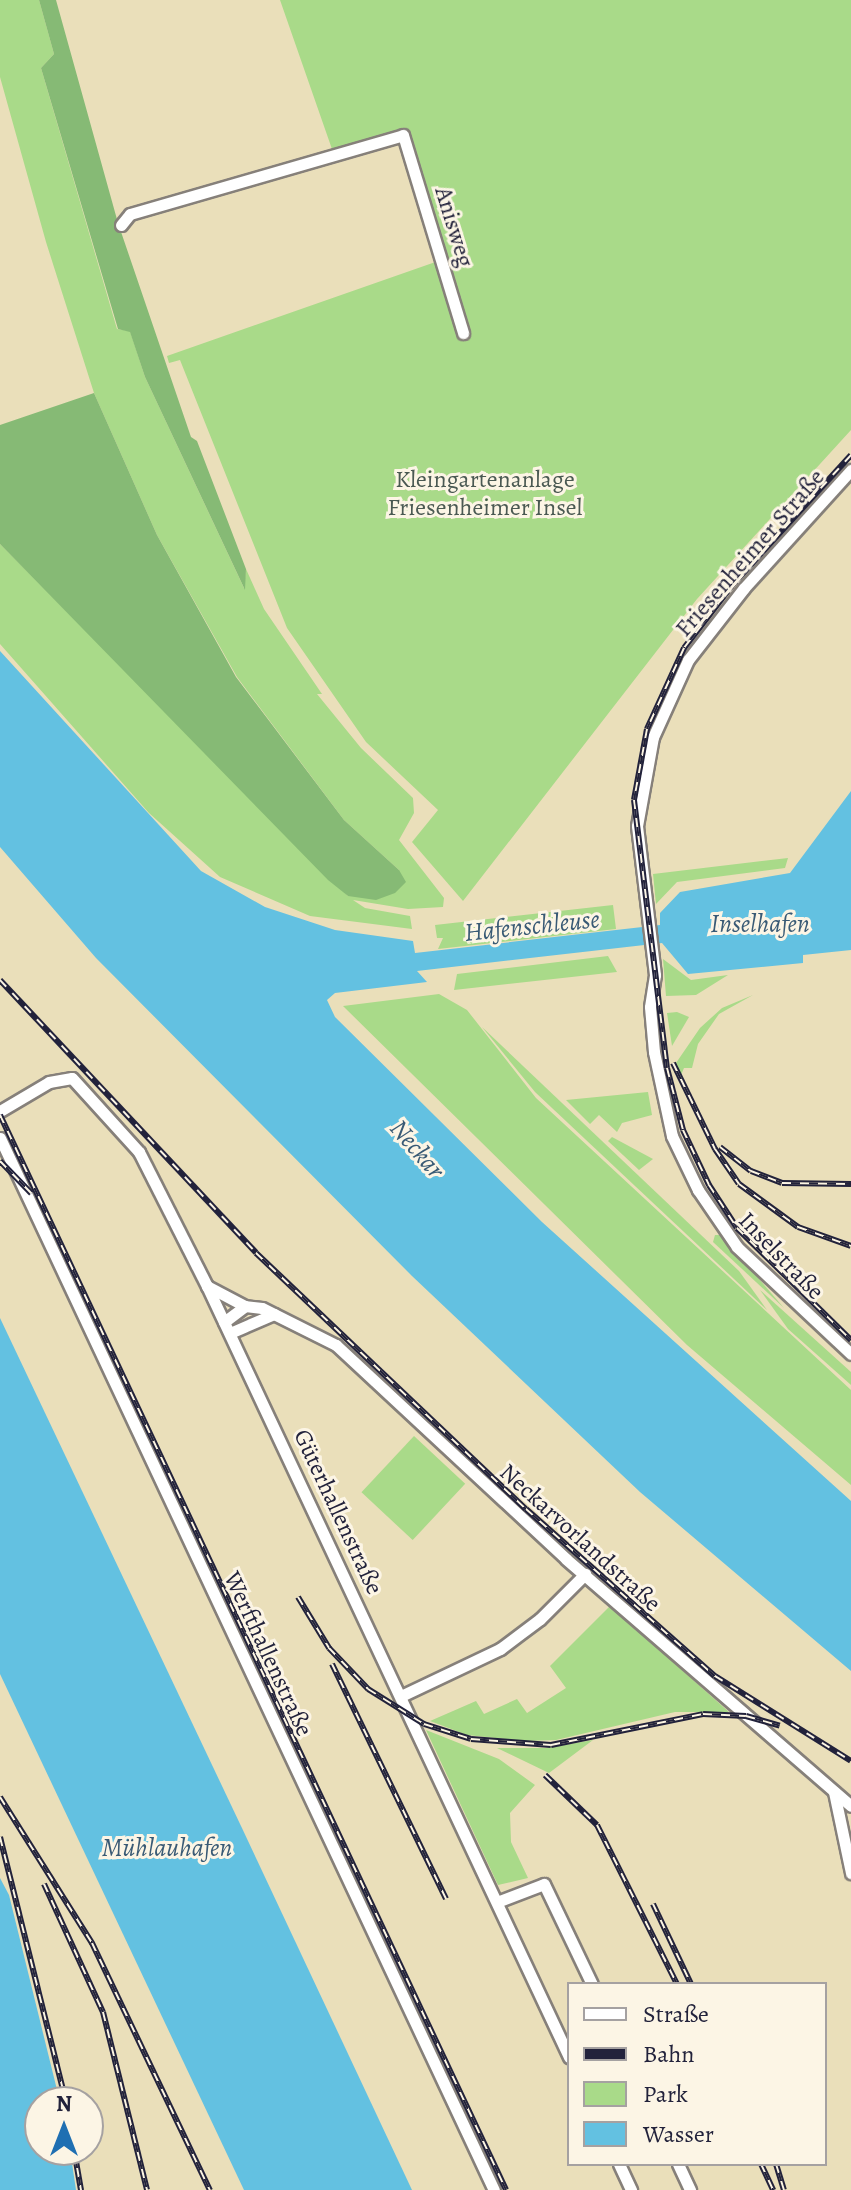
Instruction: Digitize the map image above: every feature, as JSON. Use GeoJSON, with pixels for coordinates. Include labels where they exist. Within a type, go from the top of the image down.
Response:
{"type":"FeatureCollection","features":[{"type":"Feature","properties":{"kind":"street","name":"Anisweg"},"geometry":{"type":"LineString","coordinates":[[121,225],[130,214],[403,135],[463,333]]}},
{"type":"Feature","properties":{"kind":"street","name":"Friesenheimer Straße"},"geometry":{"type":"LineString","coordinates":[[646,898],[637,812],[647,756],[668,698],[704,635],[851,470]]}},
{"type":"Feature","properties":{"kind":"street","name":"Inselstraße"},"geometry":{"type":"LineString","coordinates":[[646,898],[654,963],[650,1015],[657,1080],[683,1160],[737,1247],[851,1354]]}},
{"type":"Feature","properties":{"kind":"street","name":"Güterhallenstraße"},"geometry":{"type":"LineString","coordinates":[[0,1111],[55,1080],[77,1081],[139,1152],[227,1328],[567,2053]]}},
{"type":"Feature","properties":{"kind":"street","name":"Werfthallenstraße"},"geometry":{"type":"LineString","coordinates":[[0,1138],[494,2190]]}},
{"type":"Feature","properties":{"kind":"street","name":"Neckarvorlandstraße"},"geometry":{"type":"LineString","coordinates":[[207,1286],[245,1306],[274,1314],[319,1333],[357,1362],[585,1574],[851,1806]]}},
{"type":"Feature","properties":{"kind":"street"},"geometry":{"type":"LineString","coordinates":[[227,1328],[245,1306]]}},
{"type":"Feature","properties":{"kind":"street"},"geometry":{"type":"LineString","coordinates":[[227,1328],[274,1314]]}},
{"type":"Feature","properties":{"kind":"street"},"geometry":{"type":"LineString","coordinates":[[401,1696],[500,1649],[540,1619],[585,1574]]}},
{"type":"Feature","properties":{"kind":"street"},"geometry":{"type":"LineString","coordinates":[[833,1791],[850,1853],[851,1873]]}},
{"type":"Feature","properties":{"kind":"street"},"geometry":{"type":"LineString","coordinates":[[497,1902],[544,1884],[591,1982]]}},
{"type":"Feature","properties":{"kind":"street"},"geometry":{"type":"LineString","coordinates":[[620,2166],[631,2190]]}},
{"type":"Feature","properties":{"kind":"street"},"geometry":{"type":"LineString","coordinates":[[679,2166],[690,2190]]}},
{"type":"Feature","properties":{"kind":"green space"},"geometry":{"type":"Polygon","coordinates":[[[0,0],[39,0],[54,54],[41,68],[117,329],[130,331],[145,377],[244,588],[246,569],[264,609],[322,694],[317,694],[361,748],[413,798],[414,813],[399,840],[444,898],[443,907],[408,909],[353,900],[365,908],[410,916],[412,929],[310,916],[220,877],[149,813],[0,644],[0,544],[348,896],[399,870],[344,820],[237,677],[157,535],[94,393],[46,242],[0,77],[0,0]]]}},
{"type":"Feature","properties":{"kind":"green space"},"geometry":{"type":"Polygon","coordinates":[[[39,0],[56,0],[118,223],[191,437],[197,441],[246,569],[245,590],[145,377],[130,332],[118,329],[41,68],[54,54],[39,0]]]}},
{"type":"Feature","properties":{"kind":"green space","name":"Kleingartenanlage Friesenheimer Insel"},"geometry":{"type":"Polygon","coordinates":[[[280,0],[851,0],[851,430],[697,599],[463,901],[412,842],[438,810],[366,742],[287,628],[180,360],[169,363],[167,356],[444,259],[404,132],[333,152],[280,0]]]}},
{"type":"Feature","properties":{"kind":"green space"},"geometry":{"type":"Polygon","coordinates":[[[94,393],[157,535],[236,677],[344,820],[399,870],[406,882],[395,893],[376,900],[348,896],[328,880],[0,544],[0,425],[94,393]]]}},
{"type":"Feature","properties":{"kind":"green space"},"geometry":{"type":"Polygon","coordinates":[[[788,858],[785,868],[677,882],[656,904],[653,874],[788,858]]]}},
{"type":"Feature","properties":{"kind":"green space"},"geometry":{"type":"Polygon","coordinates":[[[613,905],[616,929],[438,949],[443,938],[437,938],[435,925],[613,905]]]}},
{"type":"Feature","properties":{"kind":"green space"},"geometry":{"type":"Polygon","coordinates":[[[608,956],[617,972],[454,990],[457,974],[608,956]]]}},
{"type":"Feature","properties":{"kind":"green space"},"geometry":{"type":"Polygon","coordinates":[[[663,959],[691,980],[728,975],[696,995],[666,996],[663,959]]]}},
{"type":"Feature","properties":{"kind":"green space"},"geometry":{"type":"Polygon","coordinates":[[[439,994],[467,1010],[536,1098],[851,1390],[851,1485],[687,1345],[343,1006],[439,994]]]}},
{"type":"Feature","properties":{"kind":"green space"},"geometry":{"type":"Polygon","coordinates":[[[753,995],[719,1014],[698,1044],[692,1068],[684,1068],[681,1075],[676,1063],[700,1028],[722,1008],[753,995]]]}},
{"type":"Feature","properties":{"kind":"green space"},"geometry":{"type":"Polygon","coordinates":[[[677,1012],[689,1017],[672,1046],[667,1013],[677,1012]]]}},
{"type":"Feature","properties":{"kind":"green space"},"geometry":{"type":"Polygon","coordinates":[[[482,1027],[739,1271],[767,1310],[535,1092],[482,1027]]]}},
{"type":"Feature","properties":{"kind":"green space"},"geometry":{"type":"Polygon","coordinates":[[[648,1092],[652,1115],[622,1123],[617,1132],[599,1115],[590,1124],[566,1100],[648,1092]]]}},
{"type":"Feature","properties":{"kind":"green space"},"geometry":{"type":"Polygon","coordinates":[[[612,1137],[653,1159],[639,1170],[608,1141],[612,1137]]]}},
{"type":"Feature","properties":{"kind":"green space"},"geometry":{"type":"Polygon","coordinates":[[[715,1235],[721,1235],[784,1308],[713,1242],[715,1235]]]}},
{"type":"Feature","properties":{"kind":"green space"},"geometry":{"type":"Polygon","coordinates":[[[760,1290],[851,1372],[851,1385],[788,1329],[760,1290]]]}},
{"type":"Feature","properties":{"kind":"green space"},"geometry":{"type":"Polygon","coordinates":[[[414,1436],[465,1484],[413,1540],[361,1492],[414,1436]]]}},
{"type":"Feature","properties":{"kind":"green space"},"geometry":{"type":"Polygon","coordinates":[[[610,1606],[729,1712],[675,1712],[556,1740],[523,1741],[467,1735],[430,1721],[476,1701],[484,1714],[517,1699],[527,1713],[566,1688],[550,1666],[610,1606]]]}},
{"type":"Feature","properties":{"kind":"green space"},"geometry":{"type":"Polygon","coordinates":[[[426,1730],[499,1759],[535,1785],[510,1813],[511,1842],[528,1878],[498,1885],[426,1730]]]}},
{"type":"Feature","properties":{"kind":"green space"},"geometry":{"type":"Polygon","coordinates":[[[593,1740],[549,1773],[497,1748],[547,1748],[593,1740]]]}},
{"type":"Feature","properties":{"kind":"water"},"geometry":{"type":"Polygon","coordinates":[[[0,651],[201,871],[265,907],[335,930],[413,941],[415,953],[660,925],[660,913],[680,892],[790,873],[851,791],[851,950],[803,955],[803,963],[688,974],[662,943],[417,971],[427,982],[335,993],[327,1000],[335,1017],[542,1222],[851,1501],[851,1671],[640,1492],[412,1276],[96,958],[0,847],[0,651]]]}},
{"type":"Feature","properties":{"kind":"water","name":"Mühlauhafen"},"geometry":{"type":"Polygon","coordinates":[[[0,1318],[412,2190],[244,2190],[0,1674],[0,1318]]]}},
{"type":"Feature","properties":{"kind":"water"},"geometry":{"type":"Polygon","coordinates":[[[0,1878],[9,1895],[56,2086],[24,2086],[24,2166],[72,2166],[76,2190],[0,2190],[0,1878]]]}},
{"type":"Feature","properties":{"kind":"railway"},"geometry":{"type":"LineString","coordinates":[[851,455],[734,583],[684,648],[647,729],[634,800],[667,1068],[683,1130],[709,1185],[737,1228],[851,1340]]}},
{"type":"Feature","properties":{"kind":"railway"},"geometry":{"type":"LineString","coordinates":[[0,980],[256,1253],[526,1509],[715,1676],[851,1761]]}},
{"type":"Feature","properties":{"kind":"railway"},"geometry":{"type":"LineString","coordinates":[[673,1063],[715,1149],[739,1184],[798,1227],[851,1246]]}},
{"type":"Feature","properties":{"kind":"railway"},"geometry":{"type":"LineString","coordinates":[[0,1115],[506,2190]]}},
{"type":"Feature","properties":{"kind":"railway"},"geometry":{"type":"LineString","coordinates":[[720,1147],[751,1171],[782,1183],[851,1184]]}},
{"type":"Feature","properties":{"kind":"railway"},"geometry":{"type":"LineString","coordinates":[[0,1161],[31,1193]]}},
{"type":"Feature","properties":{"kind":"railway"},"geometry":{"type":"LineString","coordinates":[[298,1597],[329,1648],[368,1689],[424,1724],[471,1739],[551,1745],[703,1714],[746,1716],[780,1726]]}},
{"type":"Feature","properties":{"kind":"railway"},"geometry":{"type":"LineString","coordinates":[[332,1664],[446,1899]]}},
{"type":"Feature","properties":{"kind":"railway"},"geometry":{"type":"LineString","coordinates":[[545,1775],[597,1825],[676,1982]]}},
{"type":"Feature","properties":{"kind":"railway"},"geometry":{"type":"LineString","coordinates":[[0,1797],[92,1943],[210,2190]]}},
{"type":"Feature","properties":{"kind":"railway"},"geometry":{"type":"LineString","coordinates":[[0,1837],[62,2086]]}},
{"type":"Feature","properties":{"kind":"railway"},"geometry":{"type":"LineString","coordinates":[[44,1884],[103,2012],[147,2190]]}},
{"type":"Feature","properties":{"kind":"railway"},"geometry":{"type":"LineString","coordinates":[[653,1904],[690,1982]]}},
{"type":"Feature","properties":{"kind":"railway"},"geometry":{"type":"LineString","coordinates":[[77,2166],[81,2190]]}},
{"type":"Feature","properties":{"kind":"railway"},"geometry":{"type":"LineString","coordinates":[[762,2166],[773,2190]]}},
{"type":"Feature","properties":{"kind":"railway"},"geometry":{"type":"LineString","coordinates":[[777,2166],[784,2190]]}},
{"type":"Feature","properties":{"kind":"water label","name":"Inselhafen"},"geometry":{"type":"Point","coordinates":[760,924]}},
{"type":"Feature","properties":{"kind":"water label","name":"Hafenschleuse"},"geometry":{"type":"Point","coordinates":[532,926]}},
{"type":"Feature","properties":{"kind":"water label","name":"Neckar"},"geometry":{"type":"Point","coordinates":[417,1149]}}]}
